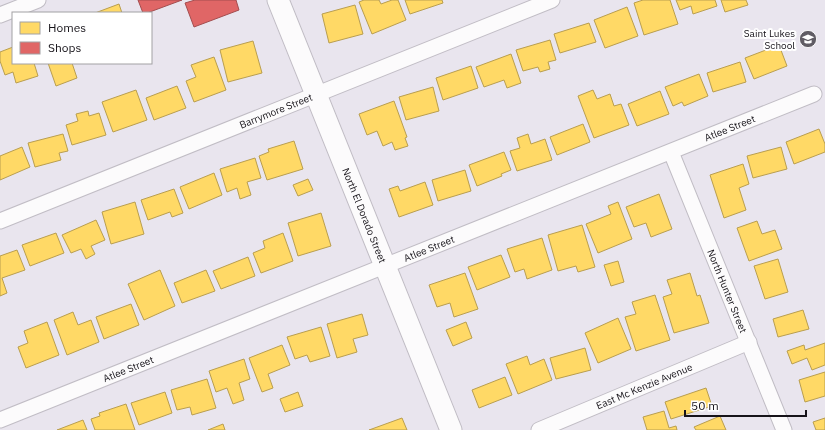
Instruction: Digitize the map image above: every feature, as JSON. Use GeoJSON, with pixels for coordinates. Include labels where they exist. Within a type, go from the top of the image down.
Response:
{"type":"FeatureCollection","features":[{"type":"Feature","properties":{"kind":"main road","name":"North El Dorado Street"},"geometry":{"type":"LineString","coordinates":[[278,0],[451,430]]}},
{"type":"Feature","properties":{"kind":"street","name":"Barrymore Street"},"geometry":{"type":"LineString","coordinates":[[0,221],[552,0]]}},
{"type":"Feature","properties":{"kind":"street"},"geometry":{"type":"LineString","coordinates":[[0,15],[29,1]]}},
{"type":"Feature","properties":{"kind":"street","name":"Atlee Street"},"geometry":{"type":"LineString","coordinates":[[0,420],[814,94]]}},
{"type":"Feature","properties":{"kind":"street","name":"North Hunter Street"},"geometry":{"type":"LineString","coordinates":[[671,152],[750,342],[784,430]]}},
{"type":"Feature","properties":{"kind":"street","name":"East Mc Kenzie Avenue"},"geometry":{"type":"LineString","coordinates":[[539,430],[750,342]]}},
{"type":"Feature","properties":{"kind":"building: Homes"},"geometry":{"type":"Polygon","coordinates":[[[364,0],[379,0],[381,4],[392,0],[398,0],[406,20],[372,34],[359,2],[364,0]]]}},
{"type":"Feature","properties":{"kind":"building: Homes"},"geometry":{"type":"Polygon","coordinates":[[[405,0],[442,0],[443,3],[410,14],[405,0]]]}},
{"type":"Feature","properties":{"kind":"building: Homes"},"geometry":{"type":"Polygon","coordinates":[[[643,0],[670,0],[678,24],[644,35],[634,3],[643,0]]]}},
{"type":"Feature","properties":{"kind":"building: Homes"},"geometry":{"type":"Polygon","coordinates":[[[676,0],[715,0],[717,6],[693,14],[691,6],[680,10],[676,0]]]}},
{"type":"Feature","properties":{"kind":"building: Homes"},"geometry":{"type":"Polygon","coordinates":[[[721,0],[746,0],[748,5],[725,12],[721,0]]]}},
{"type":"Feature","properties":{"kind":"building: Homes"},"geometry":{"type":"Polygon","coordinates":[[[119,4],[122,12],[98,12],[119,4]]]}},
{"type":"Feature","properties":{"kind":"building: Homes"},"geometry":{"type":"Polygon","coordinates":[[[355,5],[363,34],[329,43],[322,14],[355,5]]]}},
{"type":"Feature","properties":{"kind":"building: Homes"},"geometry":{"type":"Polygon","coordinates":[[[627,7],[638,36],[605,48],[594,20],[627,7]]]}},
{"type":"Feature","properties":{"kind":"building: Homes"},"geometry":{"type":"Polygon","coordinates":[[[589,23],[596,42],[560,53],[554,34],[589,23]]]}},
{"type":"Feature","properties":{"kind":"building: Homes"},"geometry":{"type":"Polygon","coordinates":[[[550,40],[556,60],[548,62],[550,69],[540,72],[538,67],[523,71],[516,50],[550,40]]]}},
{"type":"Feature","properties":{"kind":"building: Homes"},"geometry":{"type":"Polygon","coordinates":[[[253,41],[262,73],[228,82],[220,50],[253,41]]]}},
{"type":"Feature","properties":{"kind":"building: Homes"},"geometry":{"type":"Polygon","coordinates":[[[779,45],[787,66],[754,79],[745,58],[779,45]]]}},
{"type":"Feature","properties":{"kind":"building: Homes"},"geometry":{"type":"Polygon","coordinates":[[[12,47],[12,64],[34,64],[38,76],[16,83],[13,72],[5,75],[0,61],[0,52],[12,47]]]}},
{"type":"Feature","properties":{"kind":"building: Homes"},"geometry":{"type":"Polygon","coordinates":[[[511,54],[521,83],[507,88],[504,80],[484,87],[476,67],[511,54]]]}},
{"type":"Feature","properties":{"kind":"building: Homes"},"geometry":{"type":"Polygon","coordinates":[[[214,57],[226,90],[194,102],[186,81],[196,77],[191,65],[214,57]]]}},
{"type":"Feature","properties":{"kind":"building: Homes"},"geometry":{"type":"Polygon","coordinates":[[[740,62],[746,82],[713,92],[707,73],[740,62]]]}},
{"type":"Feature","properties":{"kind":"building: Homes"},"geometry":{"type":"Polygon","coordinates":[[[48,64],[72,64],[77,78],[56,86],[48,64]]]}},
{"type":"Feature","properties":{"kind":"building: Homes"},"geometry":{"type":"Polygon","coordinates":[[[471,66],[478,88],[443,100],[436,78],[471,66]]]}},
{"type":"Feature","properties":{"kind":"building: Homes"},"geometry":{"type":"Polygon","coordinates":[[[699,74],[708,96],[684,106],[682,102],[673,106],[665,87],[699,74]]]}},
{"type":"Feature","properties":{"kind":"building: Homes"},"geometry":{"type":"Polygon","coordinates":[[[177,86],[186,108],[154,120],[146,98],[177,86]]]}},
{"type":"Feature","properties":{"kind":"building: Homes"},"geometry":{"type":"Polygon","coordinates":[[[433,87],[439,111],[406,120],[399,97],[433,87]]]}},
{"type":"Feature","properties":{"kind":"building: Homes"},"geometry":{"type":"Polygon","coordinates":[[[136,90],[147,120],[113,132],[102,102],[136,90]]]}},
{"type":"Feature","properties":{"kind":"building: Homes"},"geometry":{"type":"Polygon","coordinates":[[[593,90],[597,99],[610,94],[614,106],[621,104],[629,125],[594,138],[578,96],[593,90]]]}},
{"type":"Feature","properties":{"kind":"building: Homes"},"geometry":{"type":"Polygon","coordinates":[[[660,91],[669,114],[637,126],[628,104],[660,91]]]}},
{"type":"Feature","properties":{"kind":"building: Homes"},"geometry":{"type":"Polygon","coordinates":[[[394,101],[407,137],[405,138],[408,146],[395,150],[392,142],[383,146],[377,131],[367,135],[359,114],[394,101]]]}},
{"type":"Feature","properties":{"kind":"building: Homes"},"geometry":{"type":"Polygon","coordinates":[[[88,111],[89,116],[99,113],[106,135],[72,145],[66,125],[78,121],[76,114],[88,111]]]}},
{"type":"Feature","properties":{"kind":"building: Homes"},"geometry":{"type":"Polygon","coordinates":[[[583,124],[590,142],[557,155],[550,137],[583,124]]]}},
{"type":"Feature","properties":{"kind":"building: Homes"},"geometry":{"type":"Polygon","coordinates":[[[819,129],[825,144],[825,152],[794,164],[786,142],[819,129]]]}},
{"type":"Feature","properties":{"kind":"building: Homes"},"geometry":{"type":"Polygon","coordinates":[[[63,134],[68,151],[59,153],[61,160],[35,167],[28,143],[63,134]]]}},
{"type":"Feature","properties":{"kind":"building: Homes"},"geometry":{"type":"Polygon","coordinates":[[[528,134],[531,144],[545,139],[552,160],[517,171],[510,151],[520,148],[517,138],[528,134]]]}},
{"type":"Feature","properties":{"kind":"building: Homes"},"geometry":{"type":"Polygon","coordinates":[[[294,141],[303,169],[267,180],[259,156],[269,152],[268,149],[294,141]]]}},
{"type":"Feature","properties":{"kind":"building: Homes"},"geometry":{"type":"Polygon","coordinates":[[[22,147],[30,167],[0,180],[0,156],[22,147]]]}},
{"type":"Feature","properties":{"kind":"building: Homes"},"geometry":{"type":"Polygon","coordinates":[[[781,147],[787,169],[753,178],[747,156],[781,147]]]}},
{"type":"Feature","properties":{"kind":"building: Homes"},"geometry":{"type":"Polygon","coordinates":[[[504,152],[511,170],[501,174],[502,176],[477,186],[469,165],[504,152]]]}},
{"type":"Feature","properties":{"kind":"building: Homes"},"geometry":{"type":"Polygon","coordinates":[[[255,158],[261,178],[247,182],[251,195],[240,199],[237,188],[227,192],[220,169],[255,158]]]}},
{"type":"Feature","properties":{"kind":"building: Homes"},"geometry":{"type":"Polygon","coordinates":[[[743,164],[749,184],[739,188],[746,210],[724,218],[710,175],[743,164]]]}},
{"type":"Feature","properties":{"kind":"building: Homes"},"geometry":{"type":"Polygon","coordinates":[[[465,170],[471,191],[438,201],[432,180],[465,170]]]}},
{"type":"Feature","properties":{"kind":"building: Homes"},"geometry":{"type":"Polygon","coordinates":[[[214,173],[222,195],[189,209],[180,187],[214,173]]]}},
{"type":"Feature","properties":{"kind":"building: Homes"},"geometry":{"type":"Polygon","coordinates":[[[308,179],[313,190],[298,196],[293,185],[308,179]]]}},
{"type":"Feature","properties":{"kind":"building: Homes"},"geometry":{"type":"Polygon","coordinates":[[[425,182],[433,205],[399,217],[389,189],[398,186],[400,191],[425,182]]]}},
{"type":"Feature","properties":{"kind":"building: Homes"},"geometry":{"type":"Polygon","coordinates":[[[174,189],[183,213],[172,217],[170,212],[148,220],[141,200],[174,189]]]}},
{"type":"Feature","properties":{"kind":"building: Homes"},"geometry":{"type":"Polygon","coordinates":[[[659,194],[672,229],[651,237],[646,223],[634,227],[626,207],[659,194]]]}},
{"type":"Feature","properties":{"kind":"building: Homes"},"geometry":{"type":"Polygon","coordinates":[[[135,202],[144,234],[111,244],[102,212],[135,202]]]}},
{"type":"Feature","properties":{"kind":"building: Homes"},"geometry":{"type":"Polygon","coordinates":[[[618,202],[632,239],[598,253],[586,224],[611,214],[608,206],[618,202]]]}},
{"type":"Feature","properties":{"kind":"building: Homes"},"geometry":{"type":"Polygon","coordinates":[[[321,213],[331,246],[298,256],[288,223],[321,213]]]}},
{"type":"Feature","properties":{"kind":"building: Homes"},"geometry":{"type":"Polygon","coordinates":[[[96,220],[105,240],[91,246],[95,254],[86,259],[81,249],[71,253],[62,235],[96,220]]]}},
{"type":"Feature","properties":{"kind":"building: Homes"},"geometry":{"type":"Polygon","coordinates":[[[757,221],[762,234],[775,230],[782,249],[749,261],[737,228],[757,221]]]}},
{"type":"Feature","properties":{"kind":"building: Homes"},"geometry":{"type":"Polygon","coordinates":[[[582,225],[595,267],[578,272],[576,266],[558,271],[548,235],[582,225]]]}},
{"type":"Feature","properties":{"kind":"building: Homes"},"geometry":{"type":"Polygon","coordinates":[[[56,233],[64,253],[30,266],[22,245],[56,233]]]}},
{"type":"Feature","properties":{"kind":"building: Homes"},"geometry":{"type":"Polygon","coordinates":[[[283,233],[293,261],[261,273],[253,253],[265,248],[263,241],[283,233]]]}},
{"type":"Feature","properties":{"kind":"building: Homes"},"geometry":{"type":"Polygon","coordinates":[[[542,238],[552,270],[527,279],[524,269],[515,272],[507,249],[542,238]]]}},
{"type":"Feature","properties":{"kind":"building: Homes"},"geometry":{"type":"Polygon","coordinates":[[[17,250],[25,270],[2,278],[7,293],[0,296],[0,256],[17,250]]]}},
{"type":"Feature","properties":{"kind":"building: Homes"},"geometry":{"type":"Polygon","coordinates":[[[501,255],[510,277],[477,290],[468,267],[501,255]]]}},
{"type":"Feature","properties":{"kind":"building: Homes"},"geometry":{"type":"Polygon","coordinates":[[[248,257],[255,276],[221,289],[213,271],[248,257]]]}},
{"type":"Feature","properties":{"kind":"building: Homes"},"geometry":{"type":"Polygon","coordinates":[[[778,259],[788,292],[765,299],[754,266],[778,259]]]}},
{"type":"Feature","properties":{"kind":"building: Homes"},"geometry":{"type":"Polygon","coordinates":[[[618,261],[624,282],[611,286],[604,265],[618,261]]]}},
{"type":"Feature","properties":{"kind":"building: Homes"},"geometry":{"type":"Polygon","coordinates":[[[160,270],[175,306],[144,320],[128,284],[160,270]]]}},
{"type":"Feature","properties":{"kind":"building: Homes"},"geometry":{"type":"Polygon","coordinates":[[[206,270],[215,291],[182,303],[174,283],[206,270]]]}},
{"type":"Feature","properties":{"kind":"building: Homes"},"geometry":{"type":"Polygon","coordinates":[[[465,273],[478,309],[454,317],[450,303],[437,307],[429,285],[465,273]]]}},
{"type":"Feature","properties":{"kind":"building: Homes"},"geometry":{"type":"Polygon","coordinates":[[[690,273],[697,296],[700,295],[709,323],[674,333],[663,297],[672,294],[667,280],[690,273]]]}},
{"type":"Feature","properties":{"kind":"building: Homes"},"geometry":{"type":"Polygon","coordinates":[[[655,295],[670,340],[636,351],[625,317],[636,314],[632,302],[655,295]]]}},
{"type":"Feature","properties":{"kind":"building: Homes"},"geometry":{"type":"Polygon","coordinates":[[[131,304],[139,325],[104,339],[96,317],[131,304]]]}},
{"type":"Feature","properties":{"kind":"building: Homes"},"geometry":{"type":"Polygon","coordinates":[[[803,310],[809,329],[778,337],[773,319],[803,310]]]}},
{"type":"Feature","properties":{"kind":"building: Homes"},"geometry":{"type":"Polygon","coordinates":[[[73,312],[78,325],[91,320],[99,342],[67,355],[54,320],[73,312]]]}},
{"type":"Feature","properties":{"kind":"building: Homes"},"geometry":{"type":"Polygon","coordinates":[[[362,314],[368,335],[353,339],[357,352],[337,358],[327,324],[362,314]]]}},
{"type":"Feature","properties":{"kind":"building: Homes"},"geometry":{"type":"Polygon","coordinates":[[[618,318],[631,349],[598,363],[585,333],[618,318]]]}},
{"type":"Feature","properties":{"kind":"building: Homes"},"geometry":{"type":"Polygon","coordinates":[[[47,322],[59,355],[26,368],[18,347],[28,343],[24,331],[47,322]]]}},
{"type":"Feature","properties":{"kind":"building: Homes"},"geometry":{"type":"Polygon","coordinates":[[[466,322],[472,338],[453,346],[446,330],[466,322]]]}},
{"type":"Feature","properties":{"kind":"building: Homes"},"geometry":{"type":"Polygon","coordinates":[[[321,327],[330,356],[310,362],[307,355],[295,359],[287,337],[321,327]]]}},
{"type":"Feature","properties":{"kind":"building: Homes"},"geometry":{"type":"Polygon","coordinates":[[[825,343],[825,365],[812,370],[807,358],[792,364],[787,351],[804,345],[805,350],[825,343]]]}},
{"type":"Feature","properties":{"kind":"building: Homes"},"geometry":{"type":"Polygon","coordinates":[[[282,345],[290,365],[268,374],[273,388],[262,392],[249,358],[282,345]]]}},
{"type":"Feature","properties":{"kind":"building: Homes"},"geometry":{"type":"Polygon","coordinates":[[[585,348],[591,370],[556,379],[550,358],[585,348]]]}},
{"type":"Feature","properties":{"kind":"building: Homes"},"geometry":{"type":"Polygon","coordinates":[[[527,356],[530,365],[544,359],[552,380],[518,394],[506,364],[527,356]]]}},
{"type":"Feature","properties":{"kind":"building: Homes"},"geometry":{"type":"Polygon","coordinates":[[[244,359],[250,379],[239,383],[244,400],[233,404],[227,388],[216,392],[209,371],[244,359]]]}},
{"type":"Feature","properties":{"kind":"building: Homes"},"geometry":{"type":"Polygon","coordinates":[[[825,372],[825,396],[805,402],[799,380],[825,372]]]}},
{"type":"Feature","properties":{"kind":"building: Homes"},"geometry":{"type":"Polygon","coordinates":[[[505,377],[512,395],[479,408],[472,390],[505,377]]]}},
{"type":"Feature","properties":{"kind":"building: Homes"},"geometry":{"type":"Polygon","coordinates":[[[207,379],[216,408],[192,415],[190,407],[177,410],[171,390],[207,379]]]}},
{"type":"Feature","properties":{"kind":"building: Homes"},"geometry":{"type":"Polygon","coordinates":[[[706,388],[712,406],[671,419],[665,402],[706,388]]]}},
{"type":"Feature","properties":{"kind":"building: Homes"},"geometry":{"type":"Polygon","coordinates":[[[165,392],[172,413],[139,425],[131,403],[165,392]]]}},
{"type":"Feature","properties":{"kind":"building: Homes"},"geometry":{"type":"Polygon","coordinates":[[[298,392],[303,406],[285,412],[280,399],[298,392]]]}},
{"type":"Feature","properties":{"kind":"building: Homes"},"geometry":{"type":"Polygon","coordinates":[[[126,404],[135,430],[95,430],[91,419],[100,416],[99,413],[126,404]]]}},
{"type":"Feature","properties":{"kind":"building: Homes"},"geometry":{"type":"Polygon","coordinates":[[[664,411],[669,428],[676,426],[677,430],[647,430],[643,417],[664,411]]]}},
{"type":"Feature","properties":{"kind":"building: Homes"},"geometry":{"type":"Polygon","coordinates":[[[720,416],[726,430],[696,430],[694,427],[720,416]]]}},
{"type":"Feature","properties":{"kind":"building: Homes"},"geometry":{"type":"Polygon","coordinates":[[[402,418],[407,430],[369,430],[402,418]]]}},
{"type":"Feature","properties":{"kind":"building: Homes"},"geometry":{"type":"Polygon","coordinates":[[[825,418],[825,430],[816,430],[813,422],[825,418]]]}},
{"type":"Feature","properties":{"kind":"building: Homes"},"geometry":{"type":"Polygon","coordinates":[[[83,420],[87,430],[57,430],[83,420]]]}},
{"type":"Feature","properties":{"kind":"building: Homes"},"geometry":{"type":"Polygon","coordinates":[[[223,424],[225,430],[208,430],[223,424]]]}},
{"type":"Feature","properties":{"kind":"building: Shops"},"geometry":{"type":"Polygon","coordinates":[[[138,0],[182,0],[150,12],[143,12],[138,0]]]}},
{"type":"Feature","properties":{"kind":"building: Shops"},"geometry":{"type":"Polygon","coordinates":[[[195,0],[236,0],[239,10],[194,27],[185,3],[195,0]]]}},
{"type":"Feature","properties":{"kind":"place","name":"Saint Lukes School"},"geometry":{"type":"Point","coordinates":[808,39]}}]}
